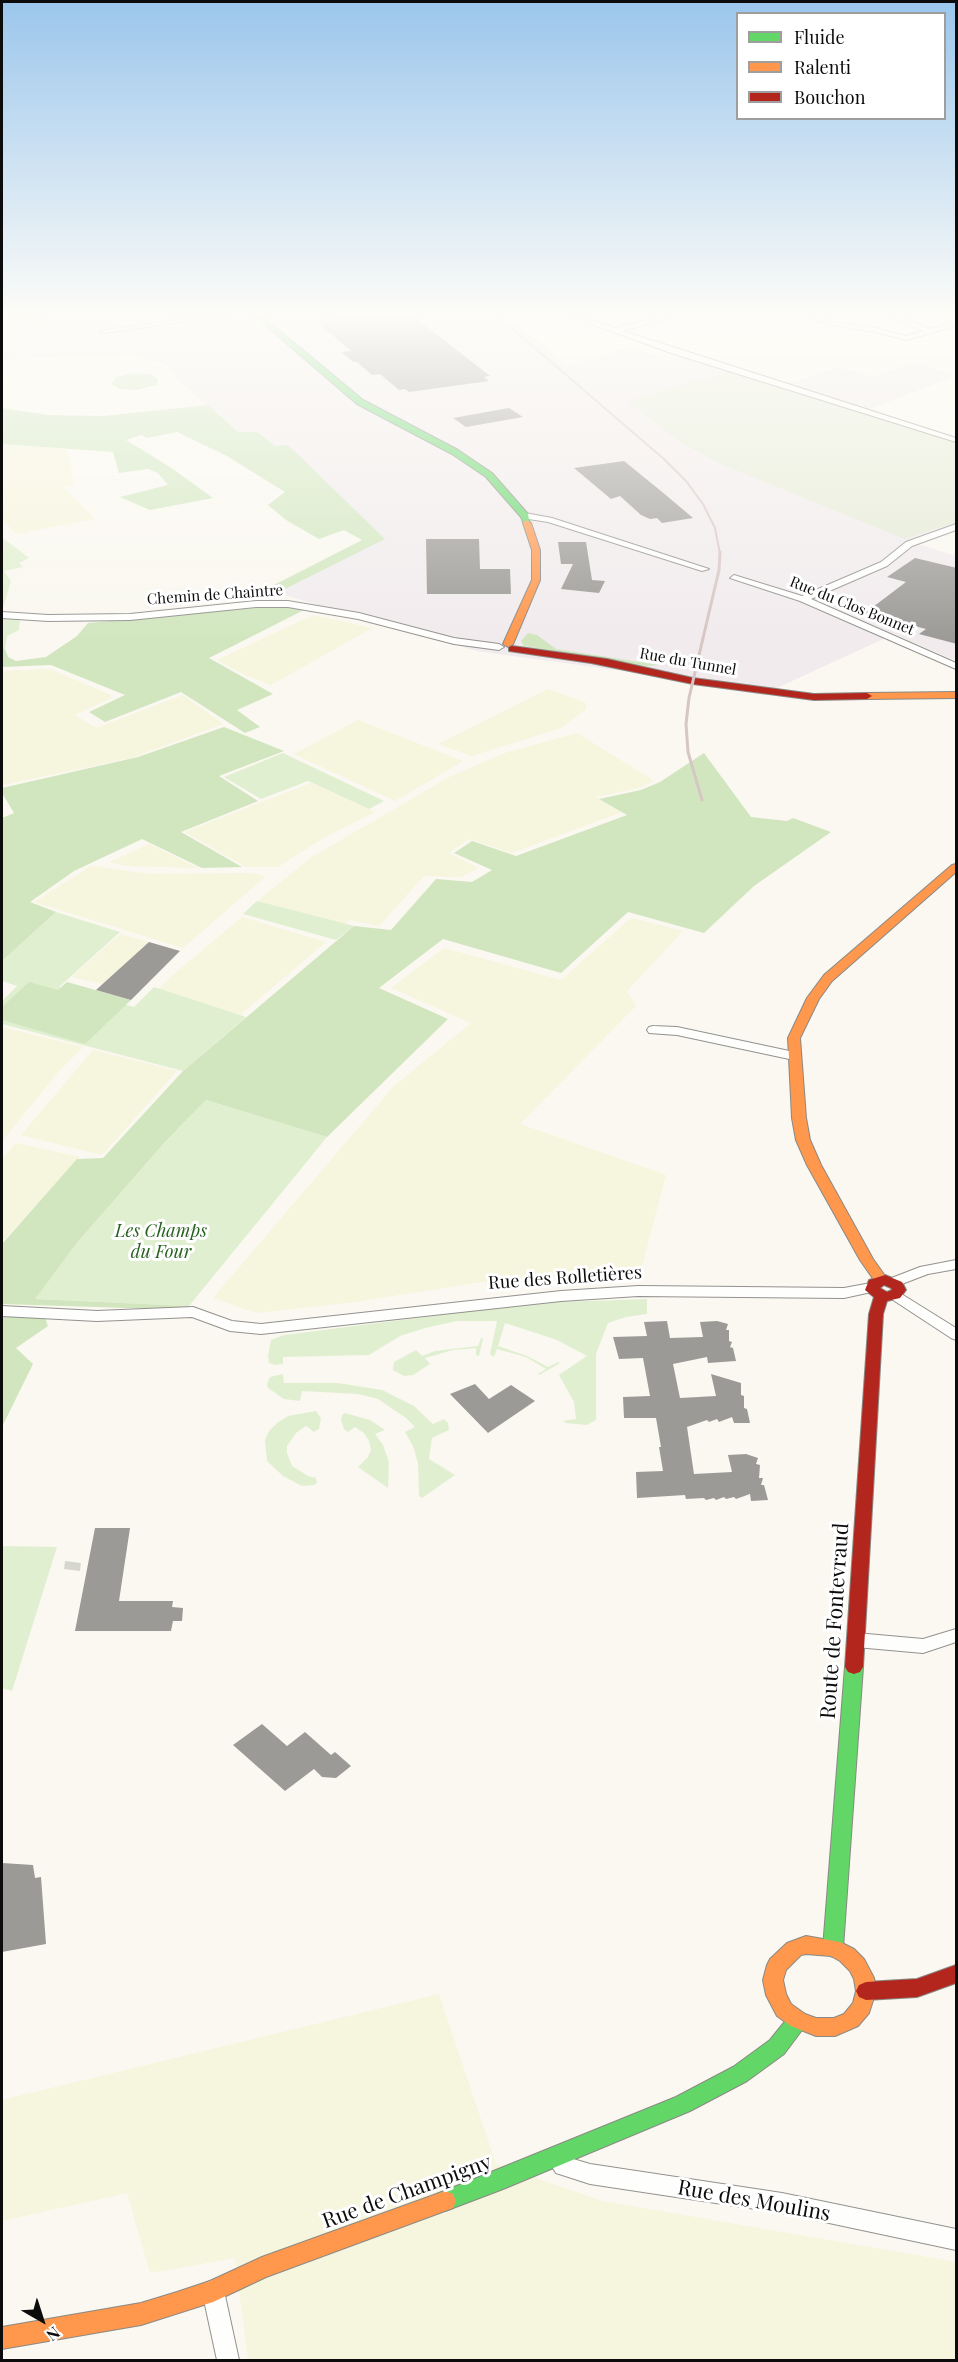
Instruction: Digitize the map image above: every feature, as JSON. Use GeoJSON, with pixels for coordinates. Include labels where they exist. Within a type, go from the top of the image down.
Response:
{"type":"FeatureCollection","features":[{"type":"Feature","properties":{"kind":"street"},"geometry":{"type":"LineString","coordinates":[[398,422],[455,452],[489,476],[525,516],[536,550],[536,580],[506,646]]}},
{"type":"Feature","properties":{"kind":"street"},"geometry":{"type":"LineString","coordinates":[[901,422],[957,440]]}},
{"type":"Feature","properties":{"kind":"street"},"geometry":{"type":"LineString","coordinates":[[525,516],[549,520],[705,569]]}},
{"type":"Feature","properties":{"kind":"street"},"geometry":{"type":"LineString","coordinates":[[803,599],[884,564],[909,544],[957,526]]}},
{"type":"Feature","properties":{"kind":"street","name":"Rue du Clos Bonnet"},"geometry":{"type":"LineString","coordinates":[[734,578],[803,599],[957,666]]}},
{"type":"Feature","properties":{"kind":"street","name":"Chemin de Chaintre"},"geometry":{"type":"LineString","coordinates":[[2,615],[48,618],[130,617],[248,605],[288,604],[359,616],[454,641],[506,646]]}},
{"type":"Feature","properties":{"kind":"street","name":"Rue du Tunnel"},"geometry":{"type":"LineString","coordinates":[[506,646],[596,661],[693,681],[775,693],[832,698],[957,695]]}},
{"type":"Feature","properties":{"kind":"street"},"geometry":{"type":"LineString","coordinates":[[957,867],[828,978],[813,998],[796,1030],[794,1056],[803,1140],[814,1165],[867,1260],[884,1288],[957,1335]]}},
{"type":"Feature","properties":{"kind":"street"},"geometry":{"type":"LineString","coordinates":[[653,1030],[677,1031],[794,1056]]}},
{"type":"Feature","properties":{"kind":"street","name":"Rue des Rolletières"},"geometry":{"type":"LineString","coordinates":[[2,1311],[97,1316],[193,1312],[230,1326],[261,1329],[572,1295],[638,1292],[844,1293],[884,1288],[925,1270],[957,1265]]}},
{"type":"Feature","properties":{"kind":"street","name":"Route de Fontevraud"},"geometry":{"type":"LineString","coordinates":[[833,1948],[856,1640],[876,1314],[884,1288]]}},
{"type":"Feature","properties":{"kind":"street"},"geometry":{"type":"LineString","coordinates":[[856,1640],[923,1646],[957,1636]]}},
{"type":"Feature","properties":{"kind":"street"},"geometry":{"type":"LineString","coordinates":[[820,1945],[847,1955],[857,1965],[864,1978],[866,1991],[862,2007],[851,2020],[835,2026],[816,2027],[798,2020],[784,2010],[776,1995],[773,1980],[777,1965],[784,1956],[794,1949],[820,1945]]}},
{"type":"Feature","properties":{"kind":"street"},"geometry":{"type":"LineString","coordinates":[[866,1991],[917,1988],[957,1974]]}},
{"type":"Feature","properties":{"kind":"street","name":"Rue de Champigny"},"geometry":{"type":"LineString","coordinates":[[2,2338],[141,2314],[213,2291],[262,2268],[429,2208],[683,2104],[740,2074],[777,2047],[798,2020]]}},
{"type":"Feature","properties":{"kind":"street","name":"Rue des Moulins"},"geometry":{"type":"LineString","coordinates":[[556,2157],[563,2166],[590,2174],[782,2203],[957,2240]]}},
{"type":"Feature","properties":{"kind":"street"},"geometry":{"type":"LineString","coordinates":[[213,2291],[228,2361]]}},
{"type":"Feature","properties":{"kind":"shaded area"},"geometry":{"type":"Polygon","coordinates":[[[227,422],[909,422],[956,438],[956,530],[918,544],[956,556],[956,661],[894,634],[762,695],[659,676],[477,651],[277,593],[384,539],[257,432],[238,432],[227,422]]]}},
{"type":"Feature","properties":{"kind":"green space"},"geometry":{"type":"Polygon","coordinates":[[[2,422],[227,422],[238,432],[257,432],[275,446],[288,445],[385,539],[277,593],[268,588],[362,540],[344,530],[319,539],[286,520],[268,505],[285,492],[227,456],[177,432],[148,438],[141,435],[126,440],[170,467],[213,498],[150,510],[120,497],[168,485],[158,473],[148,469],[119,473],[113,452],[2,444],[2,422]]]}},
{"type":"Feature","properties":{"kind":"green space"},"geometry":{"type":"Polygon","coordinates":[[[654,422],[891,422],[956,443],[956,522],[905,539],[723,465],[680,442],[654,422]]]}},
{"type":"Feature","properties":{"kind":"green space"},"geometry":{"type":"Polygon","coordinates":[[[2,444],[67,449],[74,485],[64,488],[95,519],[16,534],[2,519],[2,444]]]}},
{"type":"Feature","properties":{"kind":"green space"},"geometry":{"type":"Polygon","coordinates":[[[2,537],[29,558],[19,563],[23,567],[4,571],[11,581],[2,612],[2,537]]]}},
{"type":"Feature","properties":{"kind":"green space"},"geometry":{"type":"Polygon","coordinates":[[[273,606],[306,609],[209,658],[273,694],[237,710],[260,727],[245,733],[181,692],[105,722],[89,712],[125,695],[51,665],[2,667],[2,649],[5,649],[8,657],[16,661],[46,657],[77,636],[88,623],[273,606]]]}},
{"type":"Feature","properties":{"kind":"green space"},"geometry":{"type":"Polygon","coordinates":[[[2,612],[20,620],[19,630],[7,636],[5,649],[2,649],[2,612]]]}},
{"type":"Feature","properties":{"kind":"green space"},"geometry":{"type":"Polygon","coordinates":[[[313,615],[372,628],[271,685],[245,675],[217,660],[313,615]]]}},
{"type":"Feature","properties":{"kind":"green space"},"geometry":{"type":"Polygon","coordinates":[[[528,633],[537,635],[556,649],[659,665],[646,666],[524,646],[521,641],[528,633]]]}},
{"type":"Feature","properties":{"kind":"green space"},"geometry":{"type":"Polygon","coordinates":[[[50,669],[111,695],[111,698],[75,715],[96,728],[183,695],[223,724],[131,758],[2,785],[2,671],[50,669]]]}},
{"type":"Feature","properties":{"kind":"green space"},"geometry":{"type":"Polygon","coordinates":[[[548,689],[586,703],[586,709],[561,728],[472,756],[438,744],[548,689]]]}},
{"type":"Feature","properties":{"kind":"green space"},"geometry":{"type":"Polygon","coordinates":[[[358,720],[463,761],[395,801],[294,754],[358,720]]]}},
{"type":"Feature","properties":{"kind":"green space"},"geometry":{"type":"Polygon","coordinates":[[[224,727],[284,751],[219,776],[258,801],[181,832],[242,867],[202,868],[142,839],[74,871],[30,902],[56,912],[2,961],[2,818],[14,813],[2,793],[2,788],[138,757],[224,727]]]}},
{"type":"Feature","properties":{"kind":"green space"},"geometry":{"type":"Polygon","coordinates":[[[577,733],[654,781],[639,788],[596,797],[622,812],[512,853],[469,839],[449,853],[478,868],[461,877],[424,876],[379,926],[350,920],[343,926],[257,901],[312,857],[451,776],[505,753],[577,733]]]}},
{"type":"Feature","properties":{"kind":"green space"},"geometry":{"type":"Polygon","coordinates":[[[283,753],[384,801],[369,809],[308,781],[261,799],[224,777],[283,753]]]}},
{"type":"Feature","properties":{"kind":"green space"},"geometry":{"type":"Polygon","coordinates":[[[704,753],[751,817],[787,821],[793,818],[831,832],[754,886],[704,933],[628,912],[561,973],[443,939],[379,988],[448,1019],[327,1137],[206,1100],[165,1142],[76,1244],[35,1299],[189,1306],[189,1310],[2,1304],[2,1244],[77,1159],[103,1158],[183,1071],[354,926],[391,930],[436,879],[472,882],[492,870],[454,853],[472,841],[516,856],[627,815],[599,799],[641,790],[660,782],[704,753]]]}},
{"type":"Feature","properties":{"kind":"green space"},"geometry":{"type":"Polygon","coordinates":[[[311,783],[375,812],[325,837],[278,867],[246,867],[185,832],[311,783]]]}},
{"type":"Feature","properties":{"kind":"green space"},"geometry":{"type":"Polygon","coordinates":[[[149,844],[198,868],[126,866],[110,862],[149,844]]]}},
{"type":"Feature","properties":{"kind":"green space"},"geometry":{"type":"Polygon","coordinates":[[[91,866],[149,874],[251,873],[266,876],[183,948],[34,902],[91,866]]]}},
{"type":"Feature","properties":{"kind":"green space"},"geometry":{"type":"Polygon","coordinates":[[[257,901],[354,926],[336,940],[243,914],[257,901]]]}},
{"type":"Feature","properties":{"kind":"green space"},"geometry":{"type":"Polygon","coordinates":[[[56,912],[120,932],[59,987],[134,1007],[154,987],[246,1017],[183,1071],[2,1024],[2,1001],[17,986],[2,981],[2,961],[56,912]]]}},
{"type":"Feature","properties":{"kind":"green space"},"geometry":{"type":"Polygon","coordinates":[[[242,917],[326,942],[180,1066],[100,1046],[173,975],[242,917]]]}},
{"type":"Feature","properties":{"kind":"green space"},"geometry":{"type":"Polygon","coordinates":[[[631,918],[683,931],[627,991],[636,1006],[520,1124],[666,1175],[641,1270],[474,1283],[355,1302],[256,1313],[213,1298],[393,1087],[471,1023],[391,988],[444,948],[561,980],[631,918]]]}},
{"type":"Feature","properties":{"kind":"green space"},"geometry":{"type":"Polygon","coordinates":[[[120,934],[149,942],[103,984],[72,977],[120,934]]]}},
{"type":"Feature","properties":{"kind":"green space"},"geometry":{"type":"Polygon","coordinates":[[[29,982],[58,990],[67,982],[131,1000],[85,1044],[2,1020],[2,1007],[29,982]]]}},
{"type":"Feature","properties":{"kind":"green space"},"geometry":{"type":"Polygon","coordinates":[[[2,1027],[83,1047],[59,1071],[3,1140],[2,1139],[2,1027]]]}},
{"type":"Feature","properties":{"kind":"green space"},"geometry":{"type":"Polygon","coordinates":[[[93,1050],[177,1071],[102,1155],[21,1135],[93,1050]]]}},
{"type":"Feature","properties":{"kind":"green space","name":"Les Champs du Four"},"geometry":{"type":"Polygon","coordinates":[[[206,1100],[327,1137],[189,1306],[34,1299],[76,1244],[165,1142],[206,1100]]]}},
{"type":"Feature","properties":{"kind":"green space"},"geometry":{"type":"Polygon","coordinates":[[[16,1143],[80,1157],[2,1242],[2,1159],[16,1143]]]}},
{"type":"Feature","properties":{"kind":"green space"},"geometry":{"type":"Polygon","coordinates":[[[647,1299],[647,1314],[608,1323],[596,1354],[596,1420],[587,1425],[563,1421],[576,1419],[574,1402],[559,1375],[587,1356],[557,1340],[505,1323],[498,1346],[527,1356],[548,1367],[560,1363],[539,1375],[546,1369],[526,1357],[497,1349],[494,1357],[490,1354],[497,1321],[457,1321],[425,1328],[400,1336],[369,1355],[283,1357],[283,1364],[269,1363],[271,1340],[284,1335],[558,1302],[647,1299]]]}},
{"type":"Feature","properties":{"kind":"green space"},"geometry":{"type":"Polygon","coordinates":[[[2,1314],[44,1315],[48,1326],[16,1348],[33,1364],[2,1427],[2,1314]]]}},
{"type":"Feature","properties":{"kind":"green space"},"geometry":{"type":"Polygon","coordinates":[[[483,1338],[479,1356],[476,1355],[476,1348],[453,1350],[425,1358],[430,1364],[413,1375],[404,1376],[393,1370],[394,1362],[416,1350],[422,1356],[435,1351],[478,1346],[483,1338]]]}},
{"type":"Feature","properties":{"kind":"green space"},"geometry":{"type":"Polygon","coordinates":[[[283,1374],[284,1383],[338,1383],[382,1390],[414,1406],[433,1424],[444,1419],[448,1423],[449,1430],[432,1438],[429,1459],[455,1475],[422,1498],[419,1496],[418,1463],[413,1446],[405,1432],[415,1427],[406,1418],[378,1399],[358,1394],[302,1391],[300,1401],[284,1399],[268,1388],[267,1384],[270,1377],[283,1374]]]}},
{"type":"Feature","properties":{"kind":"green space"},"geometry":{"type":"Polygon","coordinates":[[[316,1411],[321,1418],[319,1429],[314,1432],[306,1426],[296,1433],[287,1446],[292,1466],[316,1478],[317,1483],[314,1485],[302,1486],[283,1476],[267,1461],[265,1440],[269,1431],[288,1416],[316,1411]]]}},
{"type":"Feature","properties":{"kind":"green space"},"geometry":{"type":"Polygon","coordinates":[[[345,1413],[370,1420],[385,1430],[375,1434],[383,1445],[389,1462],[388,1488],[358,1467],[368,1457],[371,1450],[369,1441],[364,1433],[355,1427],[348,1432],[344,1429],[341,1420],[345,1413]]]}},
{"type":"Feature","properties":{"kind":"green space"},"geometry":{"type":"Polygon","coordinates":[[[2,1546],[57,1547],[12,1691],[2,1688],[2,1546]]]}},
{"type":"Feature","properties":{"kind":"green space"},"geometry":{"type":"Polygon","coordinates":[[[439,1994],[496,2164],[602,2201],[956,2262],[956,2360],[248,2360],[235,2258],[150,2273],[127,2193],[2,2221],[2,2100],[439,1994]]]}},
{"type":"Feature","properties":{"kind":"building"},"geometry":{"type":"Polygon","coordinates":[[[459,422],[493,422],[466,427],[459,422]]]}},
{"type":"Feature","properties":{"kind":"building"},"geometry":{"type":"Polygon","coordinates":[[[624,461],[693,518],[662,523],[657,518],[650,519],[641,515],[620,496],[611,499],[574,468],[624,461]]]}},
{"type":"Feature","properties":{"kind":"building"},"geometry":{"type":"Polygon","coordinates":[[[426,539],[479,539],[480,569],[510,569],[511,594],[427,594],[426,539]]]}},
{"type":"Feature","properties":{"kind":"building"},"geometry":{"type":"Polygon","coordinates":[[[558,542],[586,542],[592,580],[605,581],[599,593],[561,589],[573,564],[561,564],[558,542]]]}},
{"type":"Feature","properties":{"kind":"building"},"geometry":{"type":"Polygon","coordinates":[[[915,558],[957,568],[957,644],[919,634],[926,629],[865,613],[906,582],[887,577],[915,558]]]}},
{"type":"Feature","properties":{"kind":"building"},"geometry":{"type":"Polygon","coordinates":[[[149,942],[180,951],[131,1000],[96,990],[149,942]]]}},
{"type":"Feature","properties":{"kind":"building"},"geometry":{"type":"Polygon","coordinates":[[[667,1321],[670,1338],[703,1337],[700,1322],[717,1321],[728,1324],[726,1330],[729,1330],[729,1341],[732,1342],[730,1347],[733,1348],[736,1361],[708,1363],[707,1357],[673,1364],[680,1398],[716,1396],[711,1374],[741,1383],[741,1395],[744,1396],[744,1408],[747,1409],[750,1423],[734,1423],[732,1417],[719,1422],[717,1419],[709,1422],[707,1420],[687,1427],[694,1474],[732,1472],[728,1455],[746,1454],[758,1458],[756,1464],[760,1465],[759,1478],[763,1478],[761,1485],[764,1485],[768,1500],[751,1501],[750,1494],[736,1499],[724,1497],[716,1500],[714,1498],[686,1499],[685,1495],[637,1498],[636,1472],[663,1471],[659,1447],[661,1447],[656,1418],[624,1418],[623,1397],[650,1396],[643,1358],[619,1359],[613,1337],[647,1336],[644,1322],[667,1321]]]}},
{"type":"Feature","properties":{"kind":"building"},"geometry":{"type":"Polygon","coordinates":[[[475,1384],[489,1399],[511,1385],[535,1401],[488,1433],[450,1394],[475,1384]]]}},
{"type":"Feature","properties":{"kind":"building"},"geometry":{"type":"Polygon","coordinates":[[[95,1528],[130,1528],[119,1601],[173,1601],[172,1607],[183,1608],[182,1621],[173,1621],[171,1631],[75,1631],[95,1528]]]}},
{"type":"Feature","properties":{"kind":"building"},"geometry":{"type":"Polygon","coordinates":[[[262,1724],[287,1746],[305,1732],[331,1755],[335,1752],[351,1766],[336,1778],[322,1777],[314,1769],[285,1791],[233,1745],[262,1724]]]}},
{"type":"Feature","properties":{"kind":"building"},"geometry":{"type":"Polygon","coordinates":[[[2,1863],[33,1865],[35,1878],[41,1877],[46,1944],[2,1952],[2,1863]]]}},
{"type":"Feature","properties":{"kind":"tunnel"},"geometry":{"type":"LineString","coordinates":[[72,1570],[73,1562]]}},
{"type":"Feature","properties":{"kind":"railway"},"geometry":{"type":"LineString","coordinates":[[621,422],[686,481],[703,504],[715,528],[720,554]]}},
{"type":"Feature","properties":{"kind":"railway"},"geometry":{"type":"LineString","coordinates":[[702,800],[688,752],[686,724],[689,698],[719,570],[720,554]]}},
{"type":"Feature","properties":{"kind":"traffic: fast"},"geometry":{"type":"LineString","coordinates":[[398,422],[455,452],[489,475],[525,516],[527,523]]}},
{"type":"Feature","properties":{"kind":"traffic: fast"},"geometry":{"type":"LineString","coordinates":[[833,1948],[854,1667]]}},
{"type":"Feature","properties":{"kind":"traffic: fast"},"geometry":{"type":"LineString","coordinates":[[445,2201],[683,2104],[740,2074],[777,2047],[798,2020]]}},
{"type":"Feature","properties":{"kind":"traffic: slow"},"geometry":{"type":"LineString","coordinates":[[508,644],[536,580],[536,550],[527,523]]}},
{"type":"Feature","properties":{"kind":"traffic: slow"},"geometry":{"type":"LineString","coordinates":[[867,696],[956,695]]}},
{"type":"Feature","properties":{"kind":"traffic: slow"},"geometry":{"type":"LineString","coordinates":[[881,1280],[867,1260],[814,1165],[803,1140],[799,1118],[794,1038],[813,998],[828,978],[956,867]]}},
{"type":"Feature","properties":{"kind":"traffic: slow"},"geometry":{"type":"LineString","coordinates":[[806,1945],[833,1948],[847,1955],[857,1965],[864,1978],[866,1991],[862,2007],[851,2020],[835,2027],[816,2027],[798,2020],[784,2010],[776,1995],[773,1980],[777,1965],[794,1949],[806,1945]]}},
{"type":"Feature","properties":{"kind":"traffic: slow"},"geometry":{"type":"LineString","coordinates":[[2,2338],[141,2314],[177,2303],[213,2291],[262,2268],[445,2201]]}},
{"type":"Feature","properties":{"kind":"traffic: jam"},"geometry":{"type":"LineString","coordinates":[[512,649],[607,662]]}},
{"type":"Feature","properties":{"kind":"traffic: jam"},"geometry":{"type":"LineString","coordinates":[[595,661],[693,681],[814,697],[867,696]]}},
{"type":"Feature","properties":{"kind":"traffic: jam"},"geometry":{"type":"LineString","coordinates":[[885,1280],[897,1285],[899,1290],[895,1295],[885,1297],[872,1290],[874,1283],[885,1280]]}},
{"type":"Feature","properties":{"kind":"traffic: jam"},"geometry":{"type":"LineString","coordinates":[[854,1667],[876,1314],[881,1296]]}},
{"type":"Feature","properties":{"kind":"traffic: jam"},"geometry":{"type":"LineString","coordinates":[[866,1991],[917,1988],[956,1974]]}}]}
